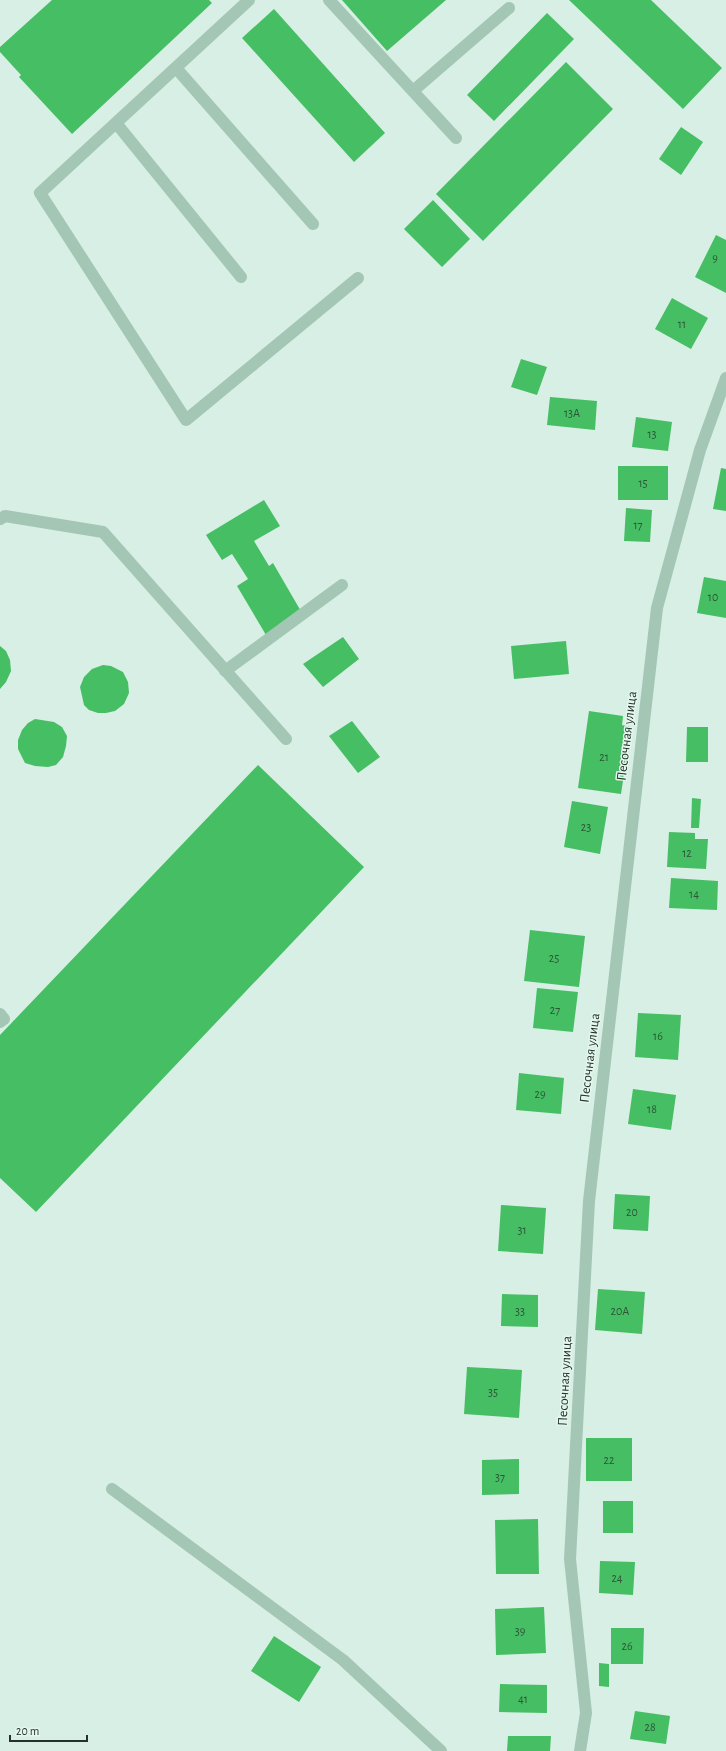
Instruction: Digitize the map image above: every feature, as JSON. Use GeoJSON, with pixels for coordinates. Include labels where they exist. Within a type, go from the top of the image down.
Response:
{"type":"FeatureCollection","features":[{"type":"Feature","properties":{"kind":"street"},"geometry":{"type":"LineString","coordinates":[[249,0],[40,193],[186,420],[358,278]]}},
{"type":"Feature","properties":{"kind":"street"},"geometry":{"type":"LineString","coordinates":[[328,0],[456,138]]}},
{"type":"Feature","properties":{"kind":"street"},"geometry":{"type":"LineString","coordinates":[[413,91],[509,8]]}},
{"type":"Feature","properties":{"kind":"street"},"geometry":{"type":"LineString","coordinates":[[176,68],[313,224]]}},
{"type":"Feature","properties":{"kind":"street"},"geometry":{"type":"LineString","coordinates":[[116,123],[240,277]]}},
{"type":"Feature","properties":{"kind":"street","name":"Песочная улица"},"geometry":{"type":"LineString","coordinates":[[580,1751],[586,1713],[570,1559],[589,1201],[657,608],[700,450],[726,378]]}},
{"type":"Feature","properties":{"kind":"street"},"geometry":{"type":"LineString","coordinates":[[0,519],[5,516],[103,532],[286,739]]}},
{"type":"Feature","properties":{"kind":"street"},"geometry":{"type":"LineString","coordinates":[[225,671],[342,585]]}},
{"type":"Feature","properties":{"kind":"street"},"geometry":{"type":"LineString","coordinates":[[0,1014],[4,1019],[0,1022]]}},
{"type":"Feature","properties":{"kind":"street"},"geometry":{"type":"LineString","coordinates":[[112,1488],[343,1660],[441,1751]]}},
{"type":"Feature","properties":{"kind":"building"},"geometry":{"type":"Polygon","coordinates":[[[52,0],[209,0],[212,3],[72,134],[19,77],[21,75],[0,52],[0,47],[52,0]]]}},
{"type":"Feature","properties":{"kind":"building"},"geometry":{"type":"Polygon","coordinates":[[[342,0],[446,0],[387,51],[342,0]]]}},
{"type":"Feature","properties":{"kind":"building"},"geometry":{"type":"Polygon","coordinates":[[[569,0],[651,0],[722,68],[683,109],[569,0]]]}},
{"type":"Feature","properties":{"kind":"building"},"geometry":{"type":"Polygon","coordinates":[[[274,9],[385,133],[354,162],[242,38],[274,9]]]}},
{"type":"Feature","properties":{"kind":"building"},"geometry":{"type":"Polygon","coordinates":[[[547,13],[574,39],[494,121],[467,95],[547,13]]]}},
{"type":"Feature","properties":{"kind":"building"},"geometry":{"type":"Polygon","coordinates":[[[566,62],[613,109],[483,241],[436,194],[566,62]]]}},
{"type":"Feature","properties":{"kind":"building"},"geometry":{"type":"Polygon","coordinates":[[[681,127],[703,142],[681,175],[659,159],[681,127]]]}},
{"type":"Feature","properties":{"kind":"building"},"geometry":{"type":"Polygon","coordinates":[[[433,200],[470,239],[442,267],[404,229],[433,200]]]}},
{"type":"Feature","properties":{"kind":"building"},"geometry":{"type":"Polygon","coordinates":[[[716,235],[726,240],[726,293],[695,277],[716,235]]]}},
{"type":"Feature","properties":{"kind":"building"},"geometry":{"type":"Polygon","coordinates":[[[672,298],[708,318],[691,349],[655,329],[672,298]]]}},
{"type":"Feature","properties":{"kind":"building"},"geometry":{"type":"Polygon","coordinates":[[[521,359],[547,367],[537,395],[511,387],[521,359]]]}},
{"type":"Feature","properties":{"kind":"building"},"geometry":{"type":"Polygon","coordinates":[[[550,397],[597,401],[595,430],[547,425],[550,397]]]}},
{"type":"Feature","properties":{"kind":"building"},"geometry":{"type":"Polygon","coordinates":[[[636,417],[672,422],[668,451],[632,447],[636,417]]]}},
{"type":"Feature","properties":{"kind":"building"},"geometry":{"type":"Polygon","coordinates":[[[618,466],[668,466],[668,500],[618,500],[618,466]]]}},
{"type":"Feature","properties":{"kind":"building"},"geometry":{"type":"Polygon","coordinates":[[[721,468],[726,469],[726,511],[713,509],[721,468]]]}},
{"type":"Feature","properties":{"kind":"building"},"geometry":{"type":"Polygon","coordinates":[[[264,500],[280,526],[254,541],[269,566],[273,563],[302,613],[266,635],[237,586],[248,579],[232,554],[222,560],[206,535],[264,500]]]}},
{"type":"Feature","properties":{"kind":"building"},"geometry":{"type":"Polygon","coordinates":[[[626,508],[652,510],[650,542],[624,541],[626,508]]]}},
{"type":"Feature","properties":{"kind":"building"},"geometry":{"type":"Polygon","coordinates":[[[704,577],[726,581],[726,618],[697,613],[704,577]]]}},
{"type":"Feature","properties":{"kind":"building"},"geometry":{"type":"Polygon","coordinates":[[[343,637],[359,659],[323,687],[303,664],[343,637]]]}},
{"type":"Feature","properties":{"kind":"building"},"geometry":{"type":"Polygon","coordinates":[[[566,641],[569,674],[514,679],[511,646],[566,641]]]}},
{"type":"Feature","properties":{"kind":"building"},"geometry":{"type":"Polygon","coordinates":[[[0,646],[6,651],[10,660],[11,671],[6,682],[0,689],[0,646]]]}},
{"type":"Feature","properties":{"kind":"building"},"geometry":{"type":"Polygon","coordinates":[[[103,665],[111,666],[123,672],[128,682],[129,693],[124,704],[115,711],[98,713],[89,710],[84,705],[80,687],[84,677],[92,669],[103,665]]]}},
{"type":"Feature","properties":{"kind":"building"},"geometry":{"type":"Polygon","coordinates":[[[589,711],[623,716],[622,725],[631,727],[621,794],[578,788],[589,711]]]}},
{"type":"Feature","properties":{"kind":"building"},"geometry":{"type":"Polygon","coordinates":[[[35,719],[54,722],[62,727],[67,736],[63,757],[56,765],[48,767],[35,766],[25,763],[18,749],[18,740],[22,730],[28,723],[35,719]]]}},
{"type":"Feature","properties":{"kind":"building"},"geometry":{"type":"Polygon","coordinates":[[[352,721],[380,757],[358,773],[329,736],[352,721]]]}},
{"type":"Feature","properties":{"kind":"building"},"geometry":{"type":"Polygon","coordinates":[[[687,727],[708,727],[708,762],[686,762],[687,727]]]}},
{"type":"Feature","properties":{"kind":"building"},"geometry":{"type":"Polygon","coordinates":[[[258,765],[364,867],[36,1212],[0,1178],[0,1035],[258,765]]]}},
{"type":"Feature","properties":{"kind":"building"},"geometry":{"type":"Polygon","coordinates":[[[692,798],[701,799],[699,828],[691,828],[692,798]]]}},
{"type":"Feature","properties":{"kind":"building"},"geometry":{"type":"Polygon","coordinates":[[[572,801],[608,807],[600,854],[564,847],[572,801]]]}},
{"type":"Feature","properties":{"kind":"building"},"geometry":{"type":"Polygon","coordinates":[[[669,832],[695,833],[695,839],[708,839],[706,869],[667,867],[669,832]]]}},
{"type":"Feature","properties":{"kind":"building"},"geometry":{"type":"Polygon","coordinates":[[[671,878],[718,881],[717,910],[669,908],[671,878]]]}},
{"type":"Feature","properties":{"kind":"building"},"geometry":{"type":"Polygon","coordinates":[[[530,930],[585,936],[579,987],[524,981],[530,930]]]}},
{"type":"Feature","properties":{"kind":"building"},"geometry":{"type":"Polygon","coordinates":[[[537,988],[578,992],[573,1032],[533,1028],[537,988]]]}},
{"type":"Feature","properties":{"kind":"building"},"geometry":{"type":"Polygon","coordinates":[[[638,1013],[681,1015],[678,1060],[635,1057],[638,1013]]]}},
{"type":"Feature","properties":{"kind":"building"},"geometry":{"type":"Polygon","coordinates":[[[519,1073],[564,1078],[561,1114],[516,1110],[519,1073]]]}},
{"type":"Feature","properties":{"kind":"building"},"geometry":{"type":"Polygon","coordinates":[[[633,1089],[676,1095],[671,1130],[628,1124],[633,1089]]]}},
{"type":"Feature","properties":{"kind":"building"},"geometry":{"type":"Polygon","coordinates":[[[615,1194],[650,1196],[648,1231],[613,1229],[615,1194]]]}},
{"type":"Feature","properties":{"kind":"building"},"geometry":{"type":"Polygon","coordinates":[[[501,1205],[546,1208],[543,1254],[498,1251],[501,1205]]]}},
{"type":"Feature","properties":{"kind":"building"},"geometry":{"type":"Polygon","coordinates":[[[598,1289],[645,1292],[642,1334],[595,1330],[598,1289]]]}},
{"type":"Feature","properties":{"kind":"building"},"geometry":{"type":"Polygon","coordinates":[[[502,1294],[538,1295],[538,1327],[501,1326],[502,1294]]]}},
{"type":"Feature","properties":{"kind":"building"},"geometry":{"type":"Polygon","coordinates":[[[467,1367],[522,1370],[519,1418],[464,1414],[467,1367]]]}},
{"type":"Feature","properties":{"kind":"building"},"geometry":{"type":"Polygon","coordinates":[[[586,1438],[632,1438],[632,1481],[586,1481],[586,1438]]]}},
{"type":"Feature","properties":{"kind":"building"},"geometry":{"type":"Polygon","coordinates":[[[519,1459],[519,1494],[482,1495],[482,1460],[519,1459]]]}},
{"type":"Feature","properties":{"kind":"building"},"geometry":{"type":"Polygon","coordinates":[[[603,1501],[633,1501],[633,1533],[603,1533],[603,1501]]]}},
{"type":"Feature","properties":{"kind":"building"},"geometry":{"type":"Polygon","coordinates":[[[538,1519],[539,1574],[496,1574],[495,1520],[538,1519]]]}},
{"type":"Feature","properties":{"kind":"building"},"geometry":{"type":"Polygon","coordinates":[[[600,1561],[635,1562],[633,1595],[599,1593],[600,1561]]]}},
{"type":"Feature","properties":{"kind":"building"},"geometry":{"type":"Polygon","coordinates":[[[544,1607],[546,1653],[496,1655],[495,1609],[544,1607]]]}},
{"type":"Feature","properties":{"kind":"building"},"geometry":{"type":"Polygon","coordinates":[[[611,1628],[644,1628],[643,1664],[611,1664],[611,1628]]]}},
{"type":"Feature","properties":{"kind":"building"},"geometry":{"type":"Polygon","coordinates":[[[274,1636],[321,1667],[299,1702],[251,1671],[274,1636]]]}},
{"type":"Feature","properties":{"kind":"building"},"geometry":{"type":"Polygon","coordinates":[[[599,1663],[609,1664],[609,1687],[599,1686],[599,1663]]]}},
{"type":"Feature","properties":{"kind":"building"},"geometry":{"type":"Polygon","coordinates":[[[500,1684],[547,1685],[547,1713],[499,1712],[500,1684]]]}},
{"type":"Feature","properties":{"kind":"building"},"geometry":{"type":"Polygon","coordinates":[[[635,1711],[670,1716],[666,1744],[630,1739],[635,1711]]]}},
{"type":"Feature","properties":{"kind":"building"},"geometry":{"type":"Polygon","coordinates":[[[508,1736],[551,1736],[550,1751],[507,1751],[508,1736]]]}}]}
